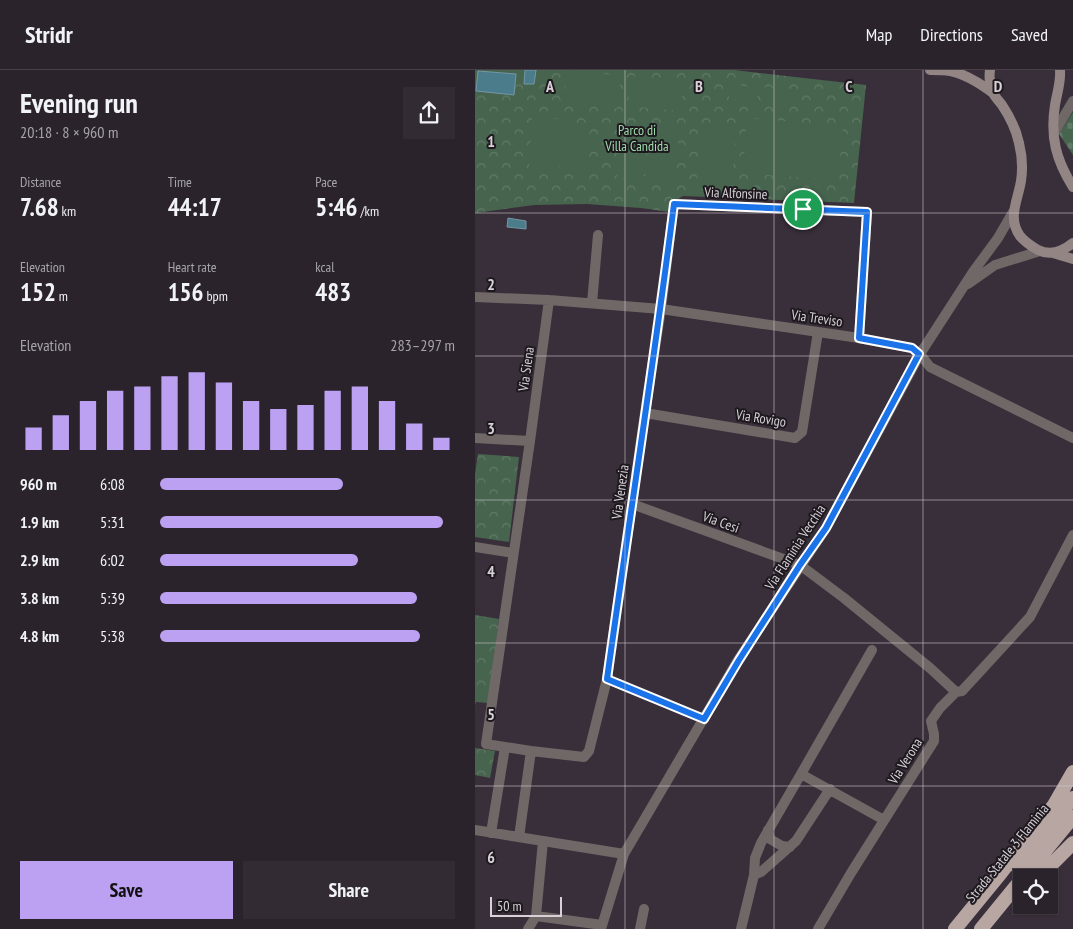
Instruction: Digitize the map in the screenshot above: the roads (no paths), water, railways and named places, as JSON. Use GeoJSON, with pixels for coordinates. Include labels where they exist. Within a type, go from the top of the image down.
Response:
{"type":"FeatureCollection","features":[{"type":"Feature","properties":{"kind":"highway"},"geometry":{"type":"LineString","coordinates":[[955,929],[1054,805],[1073,772]]}},
{"type":"Feature","properties":{"kind":"highway","name":"Strada Statale 3 Flaminia"},"geometry":{"type":"LineString","coordinates":[[965,929],[1073,798]]}},
{"type":"Feature","properties":{"kind":"highway","name":"Strada Statale 3 Flaminia"},"geometry":{"type":"LineString","coordinates":[[1030,869],[1073,817]]}},
{"type":"Feature","properties":{"kind":"highway"},"geometry":{"type":"LineString","coordinates":[[1047,869],[1073,843]]}},
{"type":"Feature","properties":{"kind":"highway","name":"Strada Statale 3 Flaminia"},"geometry":{"type":"LineString","coordinates":[[981,929],[1013,890]]}},
{"type":"Feature","properties":{"kind":"highway"},"geometry":{"type":"LineString","coordinates":[[989,929],[1013,903]]}},
{"type":"Feature","properties":{"kind":"main road"},"geometry":{"type":"LineString","coordinates":[[930,70],[951,70],[973,80],[993,93]]}},
{"type":"Feature","properties":{"kind":"main road","name":"Via Flaminia Vecchia"},"geometry":{"type":"LineString","coordinates":[[990,70],[989,77],[993,93],[1009,116],[1020,146],[1022,169],[1013,212]]}},
{"type":"Feature","properties":{"kind":"main road"},"geometry":{"type":"LineString","coordinates":[[1060,70],[1055,105],[1054,133],[1061,166],[1073,187]]}},
{"type":"Feature","properties":{"kind":"main road"},"geometry":{"type":"LineString","coordinates":[[1013,212],[1015,226],[1019,233],[1025,241],[1040,251]]}},
{"type":"Feature","properties":{"kind":"main road"},"geometry":{"type":"LineString","coordinates":[[1053,253],[1073,242]]}},
{"type":"Feature","properties":{"kind":"main road","name":"Via Flaminia Vecchia"},"geometry":{"type":"LineString","coordinates":[[1040,251],[1073,259]]}},
{"type":"Feature","properties":{"kind":"street"},"geometry":{"type":"LineString","coordinates":[[1054,133],[1073,101]]}},
{"type":"Feature","properties":{"kind":"street","name":"Via Alfonsine"},"geometry":{"type":"LineString","coordinates":[[661,309],[674,204],[867,212],[859,338]]}},
{"type":"Feature","properties":{"kind":"street","name":"Via Flaminia Vecchia"},"geometry":{"type":"LineString","coordinates":[[602,927],[623,854],[739,660],[826,528],[919,354],[998,238],[1013,212]]}},
{"type":"Feature","properties":{"kind":"street"},"geometry":{"type":"LineString","coordinates":[[592,303],[599,235]]}},
{"type":"Feature","properties":{"kind":"street","name":"Via Flaminia Vecchia"},"geometry":{"type":"LineString","coordinates":[[963,288],[995,265],[1040,251]]}},
{"type":"Feature","properties":{"kind":"street","name":"Via Treviso"},"geometry":{"type":"LineString","coordinates":[[475,297],[549,300],[661,309],[859,338],[912,348],[930,367],[1073,438]]}},
{"type":"Feature","properties":{"kind":"street","name":"Via Siena"},"geometry":{"type":"LineString","coordinates":[[517,749],[486,744],[549,300]]}},
{"type":"Feature","properties":{"kind":"street","name":"Via Venezia"},"geometry":{"type":"LineString","coordinates":[[517,749],[584,757],[589,751],[607,679],[661,309]]}},
{"type":"Feature","properties":{"kind":"street","name":"Via Rovigo"},"geometry":{"type":"LineString","coordinates":[[645,413],[795,438],[801,432],[818,332]]}},
{"type":"Feature","properties":{"kind":"street"},"geometry":{"type":"LineString","coordinates":[[475,438],[530,442]]}},
{"type":"Feature","properties":{"kind":"street","name":"Via Cesi"},"geometry":{"type":"LineString","coordinates":[[632,504],[800,565]]}},
{"type":"Feature","properties":{"kind":"street"},"geometry":{"type":"LineString","coordinates":[[800,565],[930,668],[956,692],[962,691],[1030,616],[1069,553],[1073,535]]}},
{"type":"Feature","properties":{"kind":"street"},"geometry":{"type":"LineString","coordinates":[[475,547],[513,553]]}},
{"type":"Feature","properties":{"kind":"street"},"geometry":{"type":"LineString","coordinates":[[741,929],[755,858],[761,843],[872,650]]}},
{"type":"Feature","properties":{"kind":"street"},"geometry":{"type":"LineString","coordinates":[[607,679],[704,719]]}},
{"type":"Feature","properties":{"kind":"street","name":"Via Verona"},"geometry":{"type":"LineString","coordinates":[[818,929],[883,820],[934,741],[931,721],[940,708],[956,692]]}},
{"type":"Feature","properties":{"kind":"street"},"geometry":{"type":"LineString","coordinates":[[491,833],[505,747]]}},
{"type":"Feature","properties":{"kind":"street"},"geometry":{"type":"LineString","coordinates":[[519,837],[531,751]]}},
{"type":"Feature","properties":{"kind":"street"},"geometry":{"type":"LineString","coordinates":[[801,774],[883,820]]}},
{"type":"Feature","properties":{"kind":"street"},"geometry":{"type":"LineString","coordinates":[[753,875],[761,872],[790,847],[802,833],[830,790]]}},
{"type":"Feature","properties":{"kind":"street"},"geometry":{"type":"LineString","coordinates":[[475,830],[623,854]]}},
{"type":"Feature","properties":{"kind":"street"},"geometry":{"type":"LineString","coordinates":[[768,830],[771,839],[782,846],[790,847]]}},
{"type":"Feature","properties":{"kind":"street"},"geometry":{"type":"LineString","coordinates":[[528,929],[536,916],[543,841]]}},
{"type":"Feature","properties":{"kind":"street"},"geometry":{"type":"LineString","coordinates":[[640,929],[644,909]]}},
{"type":"Feature","properties":{"kind":"street"},"geometry":{"type":"LineString","coordinates":[[536,916],[602,927]]}},
{"type":"Feature","properties":{"kind":"water"},"geometry":{"type":"Polygon","coordinates":[[[525,70],[536,70],[534,84],[524,84],[525,70]]]}},
{"type":"Feature","properties":{"kind":"water"},"geometry":{"type":"Polygon","coordinates":[[[478,71],[516,74],[514,95],[476,91],[478,71]]]}},
{"type":"Feature","properties":{"kind":"water"},"geometry":{"type":"Polygon","coordinates":[[[508,218],[526,221],[526,229],[507,227],[508,218]]]}},
{"type":"Feature","properties":{"kind":"park label","name":"Parco di Villa Candida"},"geometry":{"type":"Point","coordinates":[637,138]}}]}
